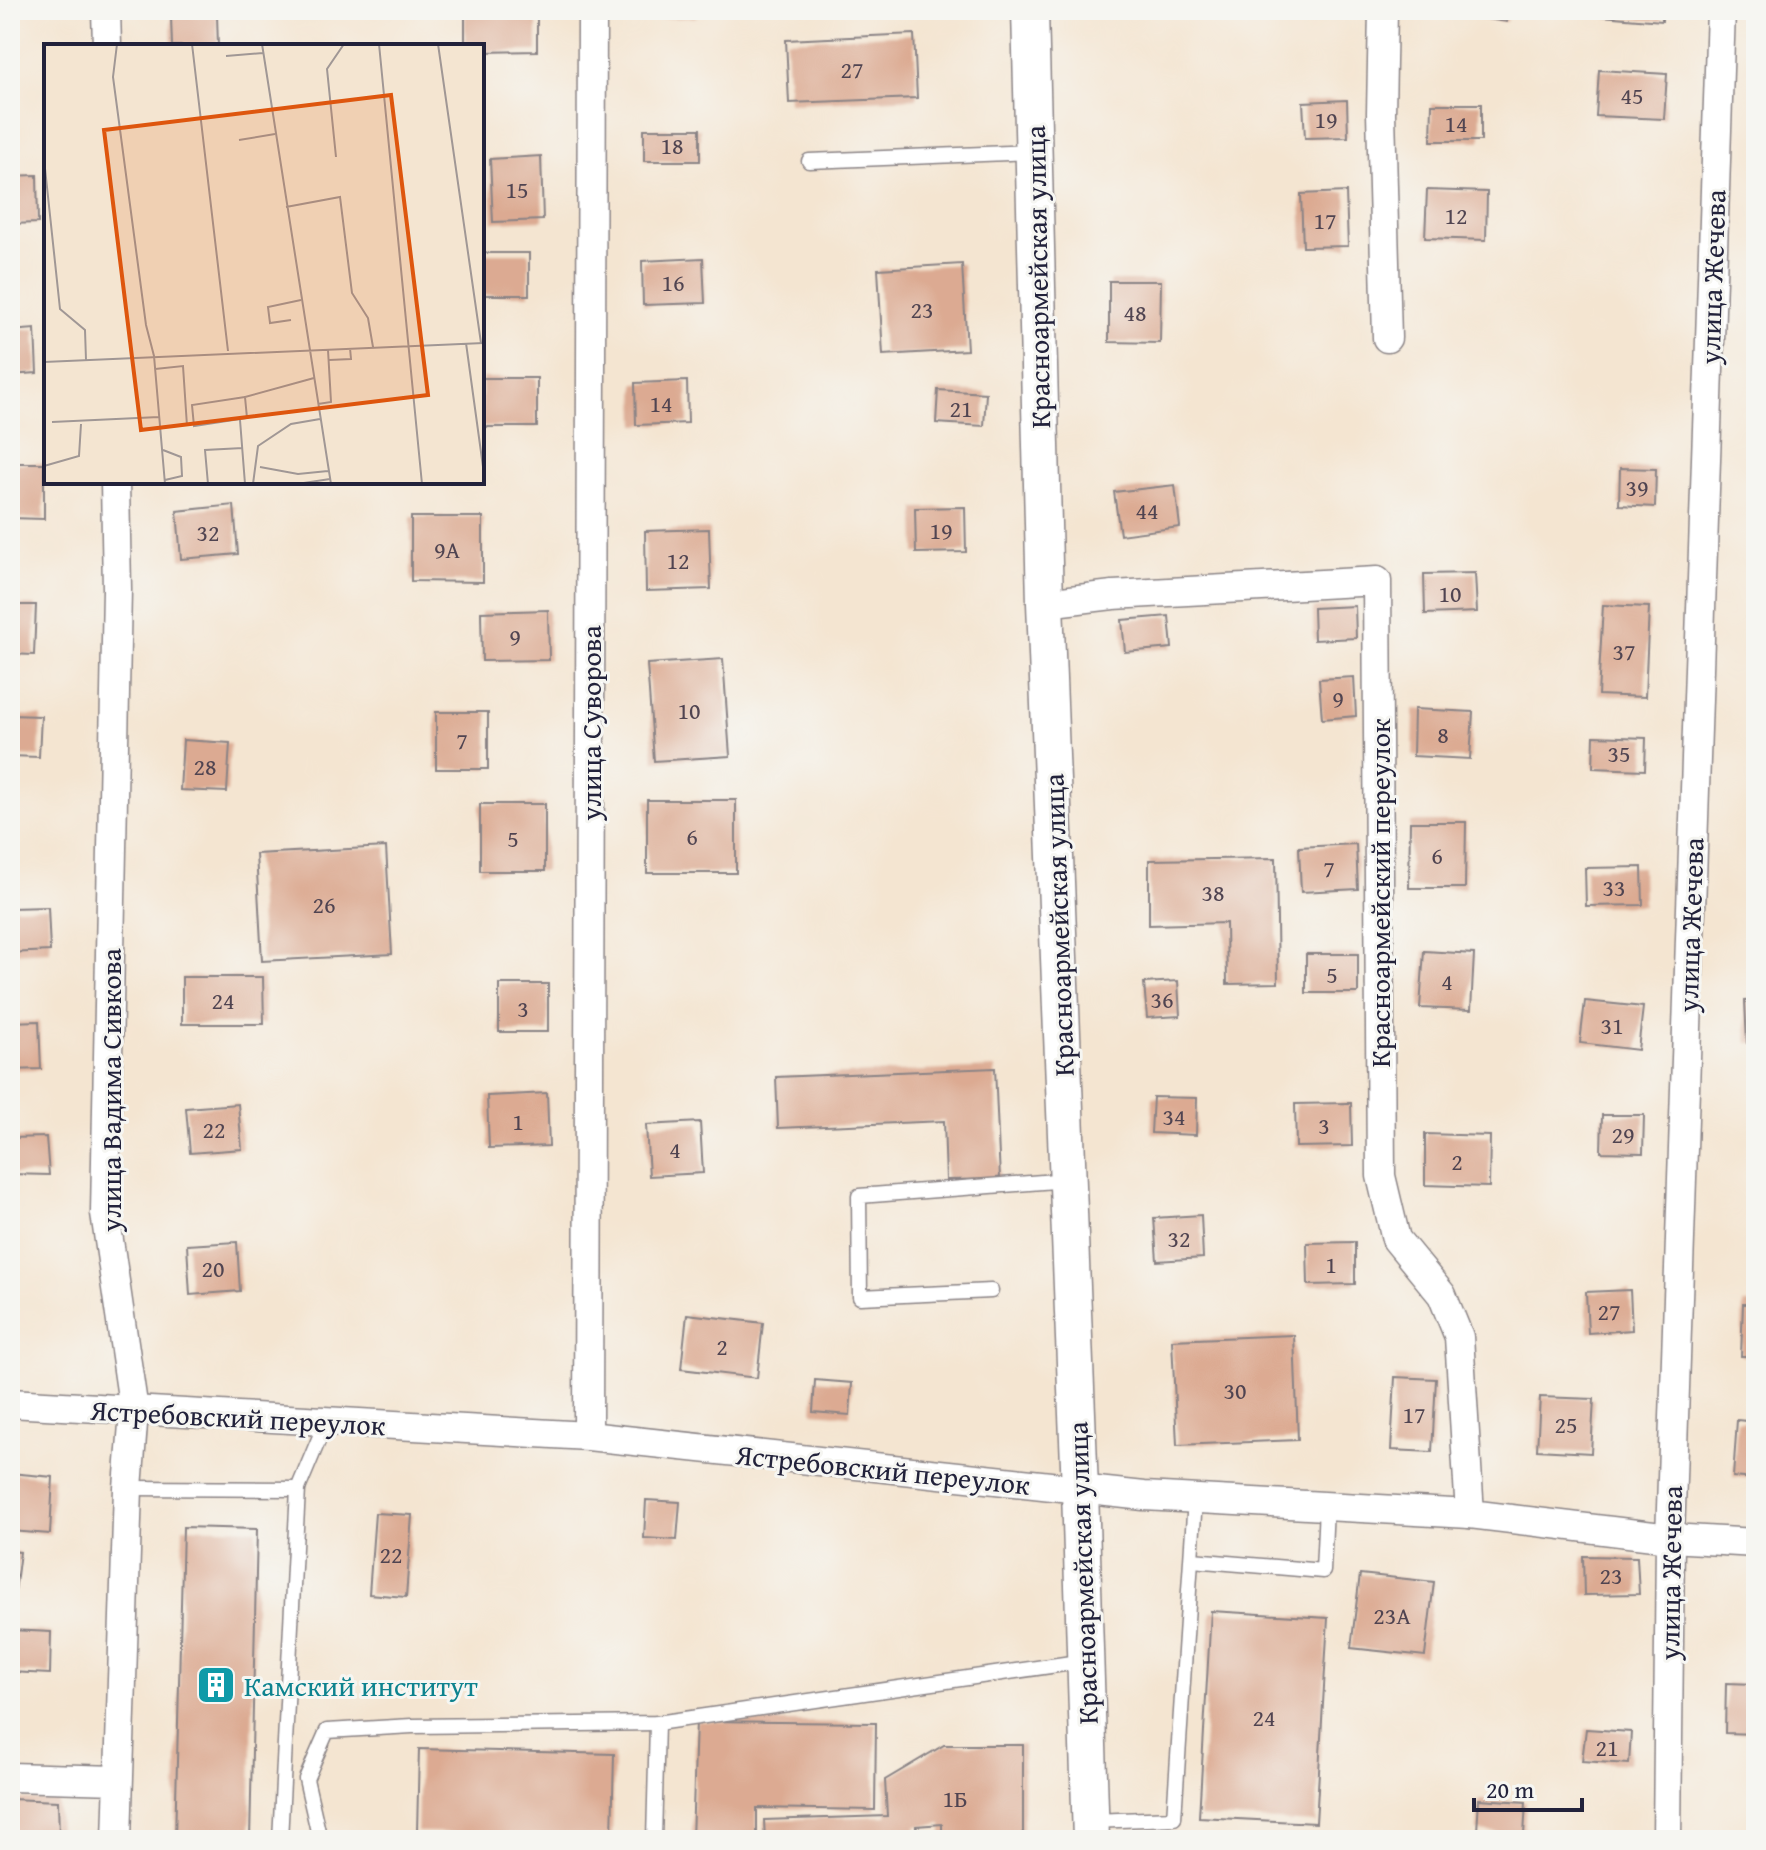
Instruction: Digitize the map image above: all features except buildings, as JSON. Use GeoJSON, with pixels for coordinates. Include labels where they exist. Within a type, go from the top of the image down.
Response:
{"type":"FeatureCollection","features":[{"type":"Feature","properties":{"kind":"street"},"geometry":{"type":"LineString","coordinates":[[106,10],[107,44]]}},
{"type":"Feature","properties":{"kind":"street","name":"улица Суворова"},"geometry":{"type":"LineString","coordinates":[[588,1436],[592,10]]}},
{"type":"Feature","properties":{"kind":"street","name":"Красноармейская улица"},"geometry":{"type":"LineString","coordinates":[[1030,10],[1045,603],[1091,1831]]}},
{"type":"Feature","properties":{"kind":"street"},"geometry":{"type":"LineString","coordinates":[[1383,10],[1381,113],[1387,338]]}},
{"type":"Feature","properties":{"kind":"street","name":"улица Жечева"},"geometry":{"type":"LineString","coordinates":[[1667,1840],[1670,1538],[1721,10]]}},
{"type":"Feature","properties":{"kind":"street","name":"улица Вадима Сивкова"},"geometry":{"type":"LineString","coordinates":[[115,484],[117,589],[105,1213],[134,1411],[128,1488],[117,1840]]}},
{"type":"Feature","properties":{"kind":"street","name":"Красноармейский переулок"},"geometry":{"type":"LineString","coordinates":[[1045,603],[1113,595],[1377,581],[1381,1176],[1396,1239],[1442,1295],[1459,1337],[1470,1514]]}},
{"type":"Feature","properties":{"kind":"street","name":"Ястребовский переулок"},"geometry":{"type":"LineString","coordinates":[[10,1403],[588,1436],[1080,1490],[1470,1514],[1670,1538],[1756,1543]]}},
{"type":"Feature","properties":{"kind":"street"},"geometry":{"type":"LineString","coordinates":[[10,1777],[117,1780]]}},
{"type":"Feature","properties":{"kind":"lane"},"geometry":{"type":"LineString","coordinates":[[809,161],[1033,152]]}},
{"type":"Feature","properties":{"kind":"lane"},"geometry":{"type":"LineString","coordinates":[[991,1291],[860,1297],[859,1196],[1069,1180]]}},
{"type":"Feature","properties":{"kind":"lane"},"geometry":{"type":"LineString","coordinates":[[280,1840],[298,1489],[326,1422]]}},
{"type":"Feature","properties":{"kind":"lane"},"geometry":{"type":"LineString","coordinates":[[128,1488],[298,1489]]}},
{"type":"Feature","properties":{"kind":"lane"},"geometry":{"type":"LineString","coordinates":[[1091,1831],[1174,1818],[1195,1499]]}},
{"type":"Feature","properties":{"kind":"lane"},"geometry":{"type":"LineString","coordinates":[[1192,1560],[1323,1571],[1326,1507]]}},
{"type":"Feature","properties":{"kind":"lane"},"geometry":{"type":"LineString","coordinates":[[320,1840],[306,1779],[327,1731],[412,1726],[657,1723],[1085,1661]]}},
{"type":"Feature","properties":{"kind":"lane"},"geometry":{"type":"LineString","coordinates":[[654,1840],[657,1723]]}},
{"type":"Feature","properties":{"kind":"place","name":"Камский институт"},"geometry":{"type":"Point","coordinates":[216,1685]}}]}
